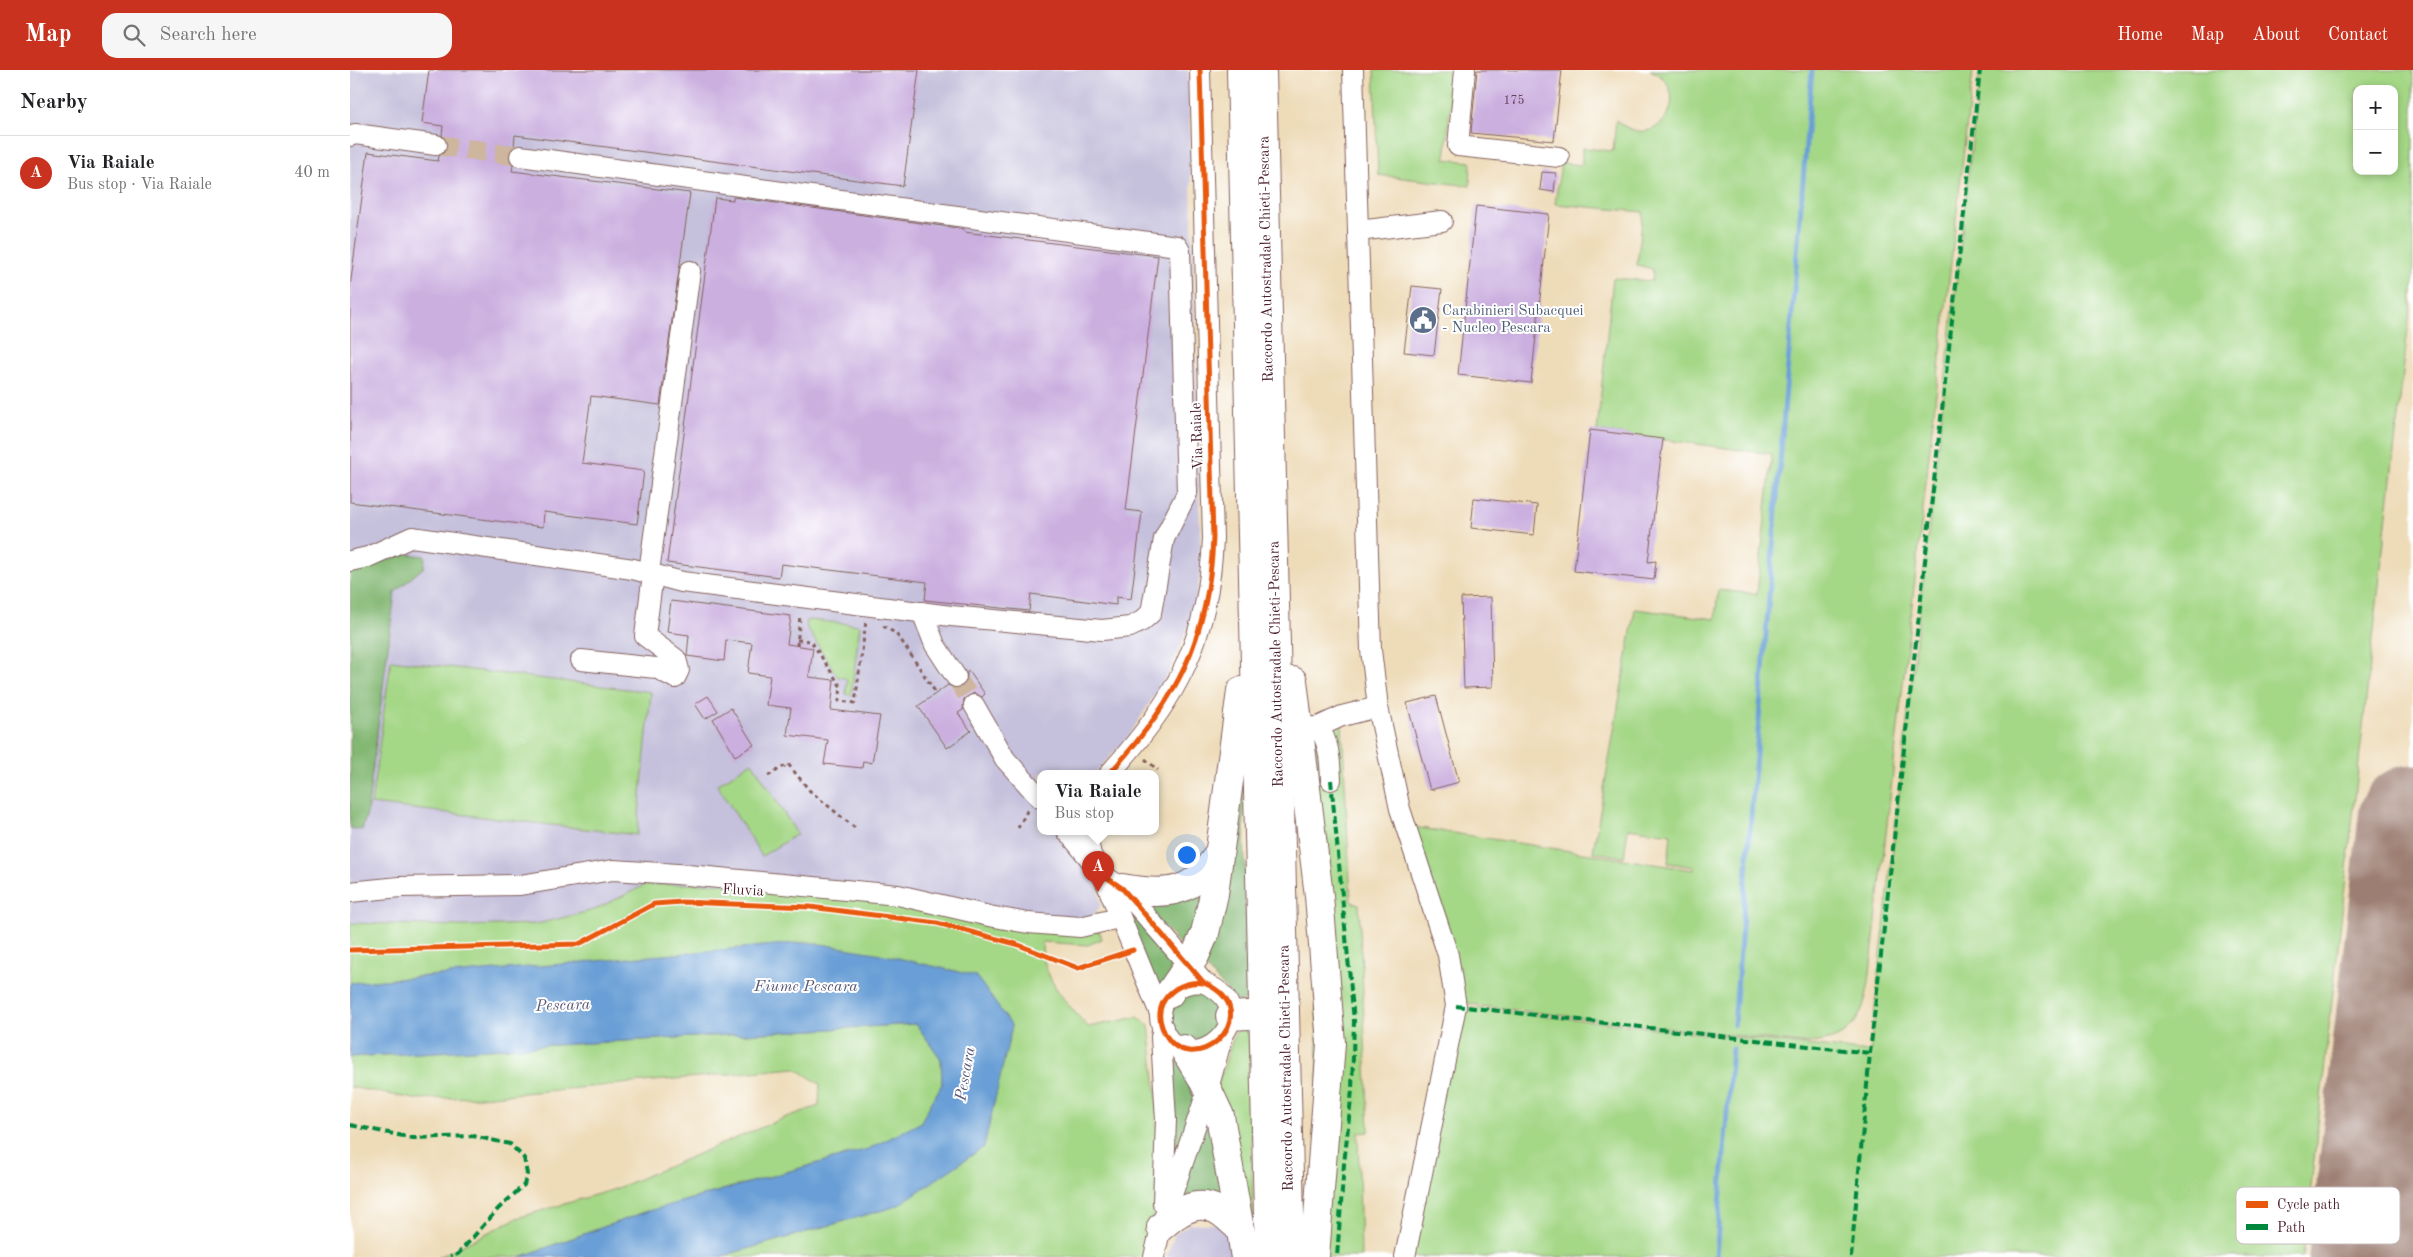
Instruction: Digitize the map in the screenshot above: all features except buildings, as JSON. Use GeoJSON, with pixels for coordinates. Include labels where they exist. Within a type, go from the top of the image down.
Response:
{"type":"FeatureCollection","features":[{"type":"Feature","properties":{"kind":"highway","name":"Raccordo Autostradale Chieti-Pescara"},"geometry":{"type":"LineString","coordinates":[[1241,70],[1269,1257]]}},
{"type":"Feature","properties":{"kind":"highway","name":"Raccordo Autostradale Chieti-Pescara"},"geometry":{"type":"LineString","coordinates":[[1262,70],[1291,1257]]}},
{"type":"Feature","properties":{"kind":"highway"},"geometry":{"type":"LineString","coordinates":[[1273,509],[1286,544],[1291,668],[1308,727],[1331,1043],[1315,1257]]}},
{"type":"Feature","properties":{"kind":"highway"},"geometry":{"type":"LineString","coordinates":[[1164,1013],[1196,974],[1214,894],[1242,688],[1254,666]]}},
{"type":"Feature","properties":{"kind":"highway"},"geometry":{"type":"LineString","coordinates":[[1112,882],[1155,893],[1182,889],[1204,874],[1219,851]]}},
{"type":"Feature","properties":{"kind":"highway"},"geometry":{"type":"LineString","coordinates":[[1301,1012],[1329,1011]]}},
{"type":"Feature","properties":{"kind":"highway"},"geometry":{"type":"LineString","coordinates":[[1184,1049],[1208,1089],[1220,1116],[1245,1257]]}},
{"type":"Feature","properties":{"kind":"highway"},"geometry":{"type":"LineString","coordinates":[[1162,1227],[1176,1213],[1185,1208],[1205,1206],[1224,1214],[1240,1230]]}},
{"type":"Feature","properties":{"kind":"street","name":"Via Raiale"},"geometry":{"type":"LineString","coordinates":[[1113,770],[1147,732],[1180,679],[1195,646],[1209,592],[1213,538],[1200,70]]}},
{"type":"Feature","properties":{"kind":"street"},"geometry":{"type":"LineString","coordinates":[[1353,70],[1371,650],[1378,707],[1400,809],[1448,955],[1456,1006],[1405,1257]]}},
{"type":"Feature","properties":{"kind":"street"},"geometry":{"type":"LineString","coordinates":[[1465,70],[1458,146],[1559,157]]}},
{"type":"Feature","properties":{"kind":"street"},"geometry":{"type":"LineString","coordinates":[[350,136],[356,134],[436,145]]}},
{"type":"Feature","properties":{"kind":"street"},"geometry":{"type":"LineString","coordinates":[[350,561],[368,557],[412,537],[651,573],[682,582],[922,612],[1102,630],[1130,626],[1142,621],[1151,613],[1164,539],[1187,493],[1180,251],[1177,246],[520,156]]}},
{"type":"Feature","properties":{"kind":"street"},"geometry":{"type":"LineString","coordinates":[[1358,231],[1442,221]]}},
{"type":"Feature","properties":{"kind":"street"},"geometry":{"type":"LineString","coordinates":[[581,660],[656,668],[675,678],[679,670],[676,659],[645,636],[651,573],[690,271]]}},
{"type":"Feature","properties":{"kind":"street"},"geometry":{"type":"LineString","coordinates":[[922,612],[948,681]]}},
{"type":"Feature","properties":{"kind":"street"},"geometry":{"type":"LineString","coordinates":[[974,705],[991,730],[1005,759],[1037,795]]}},
{"type":"Feature","properties":{"kind":"street"},"geometry":{"type":"LineString","coordinates":[[1308,727],[1378,707]]}},
{"type":"Feature","properties":{"kind":"street"},"geometry":{"type":"LineString","coordinates":[[1308,727],[1325,736],[1330,753],[1332,780]]}},
{"type":"Feature","properties":{"kind":"street"},"geometry":{"type":"LineString","coordinates":[[991,730],[1037,773]]}},
{"type":"Feature","properties":{"kind":"street"},"geometry":{"type":"LineString","coordinates":[[1071,835],[1196,974],[1223,995],[1233,1023],[1208,1089],[1162,1227],[1154,1257]]}},
{"type":"Feature","properties":{"kind":"street"},"geometry":{"type":"LineString","coordinates":[[1087,835],[1091,855],[1112,882],[1119,918],[1164,1013],[1167,1037],[1184,1049],[1204,1050],[1233,1023]]}},
{"type":"Feature","properties":{"kind":"street"},"geometry":{"type":"LineString","coordinates":[[350,892],[400,888],[520,885],[613,870],[859,890],[898,895],[1028,923],[1080,927],[1119,918]]}},
{"type":"Feature","properties":{"kind":"street"},"geometry":{"type":"LineString","coordinates":[[1162,1227],[1166,1120],[1161,1037],[1164,1013]]}},
{"type":"Feature","properties":{"kind":"path"},"geometry":{"type":"LineString","coordinates":[[797,646],[800,609]]}},
{"type":"Feature","properties":{"kind":"path"},"geometry":{"type":"LineString","coordinates":[[791,613],[809,615]]}},
{"type":"Feature","properties":{"kind":"path"},"geometry":{"type":"LineString","coordinates":[[797,640],[811,641],[841,686],[839,701],[855,704],[867,618]]}},
{"type":"Feature","properties":{"kind":"path"},"geometry":{"type":"LineString","coordinates":[[856,622],[871,624]]}},
{"type":"Feature","properties":{"kind":"path"},"geometry":{"type":"LineString","coordinates":[[877,625],[896,633],[936,693]]}},
{"type":"Feature","properties":{"kind":"path"},"geometry":{"type":"LineString","coordinates":[[934,688],[948,681]]}},
{"type":"Feature","properties":{"kind":"path"},"geometry":{"type":"LineString","coordinates":[[1140,754],[1158,770]]}},
{"type":"Feature","properties":{"kind":"path"},"geometry":{"type":"LineString","coordinates":[[768,776],[788,764],[810,791],[855,828]]}},
{"type":"Feature","properties":{"kind":"shaded area"},"geometry":{"type":"Polygon","coordinates":[[[350,70],[1188,70],[1201,568],[1194,613],[1169,672],[1128,737],[1098,770],[1037,770],[1037,835],[1076,835],[1098,889],[1101,905],[1090,920],[645,885],[594,910],[537,924],[463,926],[350,923],[350,70]]]}},
{"type":"Feature","properties":{"kind":"shaded area"},"geometry":{"type":"Polygon","coordinates":[[[1190,1224],[1217,1224],[1230,1239],[1234,1257],[1166,1257],[1175,1234],[1190,1224]]]}},
{"type":"Feature","properties":{"kind":"green space"},"geometry":{"type":"Polygon","coordinates":[[[1374,70],[1454,70],[1445,159],[1471,162],[1470,186],[1378,175],[1374,70]]]}},
{"type":"Feature","properties":{"kind":"green space"},"geometry":{"type":"Polygon","coordinates":[[[1650,70],[1973,70],[1869,982],[1866,997],[1857,1020],[1841,1035],[1818,1042],[1802,1043],[1481,1006],[1464,1002],[1407,826],[1694,870],[1694,867],[1668,863],[1671,834],[1628,828],[1624,857],[1593,852],[1635,609],[1715,619],[1718,590],[1757,594],[1772,454],[1597,431],[1613,278],[1652,281],[1653,269],[1637,265],[1643,212],[1555,204],[1561,163],[1582,165],[1582,148],[1613,151],[1616,120],[1632,130],[1646,131],[1658,126],[1667,116],[1671,104],[1671,91],[1664,79],[1650,70]]]}},
{"type":"Feature","properties":{"kind":"green space"},"geometry":{"type":"Polygon","coordinates":[[[1980,70],[2413,70],[2413,284],[2311,1187],[2236,1187],[2236,1244],[2304,1244],[2303,1257],[1405,1257],[1456,1006],[1870,1052],[1980,70]]]}},
{"type":"Feature","properties":{"kind":"green space"},"geometry":{"type":"Polygon","coordinates":[[[406,554],[425,556],[424,567],[395,592],[367,813],[362,830],[350,828],[350,571],[406,554]]]}},
{"type":"Feature","properties":{"kind":"green space"},"geometry":{"type":"Polygon","coordinates":[[[806,621],[860,625],[851,696],[846,694],[847,681],[845,678],[838,677],[807,628],[806,621]]]}},
{"type":"Feature","properties":{"kind":"green space"},"geometry":{"type":"Polygon","coordinates":[[[391,660],[651,692],[637,835],[371,804],[391,660]]]}},
{"type":"Feature","properties":{"kind":"green space"},"geometry":{"type":"Polygon","coordinates":[[[1342,724],[1351,902],[1359,904],[1369,1132],[1358,1133],[1361,1257],[1324,1257],[1308,744],[1315,740],[1322,741],[1342,724]]]}},
{"type":"Feature","properties":{"kind":"green space"},"geometry":{"type":"Polygon","coordinates":[[[752,762],[797,834],[762,856],[717,785],[752,762]]]}},
{"type":"Feature","properties":{"kind":"green space"},"geometry":{"type":"Polygon","coordinates":[[[1243,779],[1248,1000],[1238,1002],[1201,963],[1243,779]]]}},
{"type":"Feature","properties":{"kind":"green space"},"geometry":{"type":"Polygon","coordinates":[[[1211,876],[1189,954],[1138,899],[1211,876]]]}},
{"type":"Feature","properties":{"kind":"green space"},"geometry":{"type":"Polygon","coordinates":[[[722,883],[882,899],[1100,932],[1102,939],[1088,945],[1042,942],[1043,955],[1050,978],[1056,989],[1088,1027],[1138,1017],[1149,1025],[1157,1098],[1156,1197],[1146,1257],[719,1257],[897,1206],[1012,1026],[808,943],[350,983],[350,923],[463,926],[537,924],[594,910],[645,885],[722,883]]]}},
{"type":"Feature","properties":{"kind":"green space"},"geometry":{"type":"Polygon","coordinates":[[[1119,897],[1176,967],[1156,995],[1119,897]]]}},
{"type":"Feature","properties":{"kind":"green space"},"geometry":{"type":"Polygon","coordinates":[[[1199,993],[1211,999],[1216,1007],[1216,1025],[1211,1033],[1203,1038],[1189,1039],[1177,1033],[1172,1025],[1171,1011],[1177,999],[1185,994],[1199,993]]]}},
{"type":"Feature","properties":{"kind":"green space"},"geometry":{"type":"Polygon","coordinates":[[[916,1024],[941,1059],[942,1084],[921,1123],[868,1149],[645,1212],[520,1257],[439,1257],[517,1218],[615,1189],[784,1118],[819,1106],[820,1084],[795,1068],[480,1097],[414,1099],[350,1087],[350,1057],[916,1024]]]}},
{"type":"Feature","properties":{"kind":"green space"},"geometry":{"type":"Polygon","coordinates":[[[1249,1026],[1254,1257],[1216,1090],[1235,1033],[1249,1026]]]}},
{"type":"Feature","properties":{"kind":"green space"},"geometry":{"type":"Polygon","coordinates":[[[1166,1046],[1199,1091],[1171,1179],[1166,1046]]]}},
{"type":"Feature","properties":{"kind":"green space"},"geometry":{"type":"Polygon","coordinates":[[[1209,1107],[1230,1210],[1176,1205],[1209,1107]]]}},
{"type":"Feature","properties":{"kind":"water","name":"Fiume Pescara"},"geometry":{"type":"Polygon","coordinates":[[[808,942],[876,953],[976,976],[1012,1026],[984,1147],[897,1206],[719,1257],[520,1257],[645,1212],[868,1149],[920,1123],[942,1084],[941,1059],[916,1024],[350,1057],[350,983],[808,942]]]}},
{"type":"Feature","properties":{"kind":"waterway"},"geometry":{"type":"LineString","coordinates":[[1734,1025],[1812,70]]}},
{"type":"Feature","properties":{"kind":"waterway"},"geometry":{"type":"LineString","coordinates":[[1716,1257],[1732,1049]]}},
{"type":"Feature","properties":{"kind":"runway"},"geometry":{"type":"LineString","coordinates":[[2371,1187],[2413,819]]}},
{"type":"Feature","properties":{"kind":"runway"},"geometry":{"type":"LineString","coordinates":[[2363,1257],[2364,1244]]}},
{"type":"Feature","properties":{"kind":"tunnel"},"geometry":{"type":"LineString","coordinates":[[436,145],[520,156]]}},
{"type":"Feature","properties":{"kind":"tunnel"},"geometry":{"type":"LineString","coordinates":[[956,677],[974,705]]}},
{"type":"Feature","properties":{"kind":"marked path"},"geometry":{"type":"LineString","coordinates":[[1851,1257],[1870,1053],[1980,70]]}},
{"type":"Feature","properties":{"kind":"marked path"},"geometry":{"type":"LineString","coordinates":[[1331,780],[1354,1021],[1352,1090],[1337,1257]]}},
{"type":"Feature","properties":{"kind":"marked path"},"geometry":{"type":"LineString","coordinates":[[1456,1006],[1870,1053]]}},
{"type":"Feature","properties":{"kind":"marked path"},"geometry":{"type":"LineString","coordinates":[[350,1125],[413,1138],[473,1136],[510,1144],[524,1158],[527,1174],[524,1185],[498,1209],[458,1254],[450,1257]]}},
{"type":"Feature","properties":{"kind":"cycle path"},"geometry":{"type":"LineString","coordinates":[[1113,770],[1154,719],[1171,693],[1185,666],[1205,607],[1210,574],[1213,538],[1200,70]]}},
{"type":"Feature","properties":{"kind":"cycle path"},"geometry":{"type":"LineString","coordinates":[[1103,875],[1122,888],[1204,983],[1223,996],[1230,1011],[1228,1027],[1218,1040],[1204,1049],[1189,1051],[1174,1044],[1162,1027],[1161,1008],[1164,1000],[1177,988],[1185,984],[1204,983]]}},
{"type":"Feature","properties":{"kind":"cycle path","name":"Fluvia"},"geometry":{"type":"LineString","coordinates":[[350,950],[579,944],[654,904],[682,902],[810,907],[937,923],[1016,944],[1078,968],[1133,950]]}},
{"type":"Feature","properties":{"kind":"place","name":"Carabinieri Subacquei - Nucleo Pescara"},"geometry":{"type":"Point","coordinates":[1423,320]}},
{"type":"Feature","properties":{"kind":"place","name":"Via Raiale"},"geometry":{"type":"Point","coordinates":[1098,892]}},
{"type":"Feature","properties":{"kind":"water label","name":"Pescara"},"geometry":{"type":"Point","coordinates":[563,1006]}},
{"type":"Feature","properties":{"kind":"water label","name":"Pescara"},"geometry":{"type":"Point","coordinates":[966,1074]}}]}
